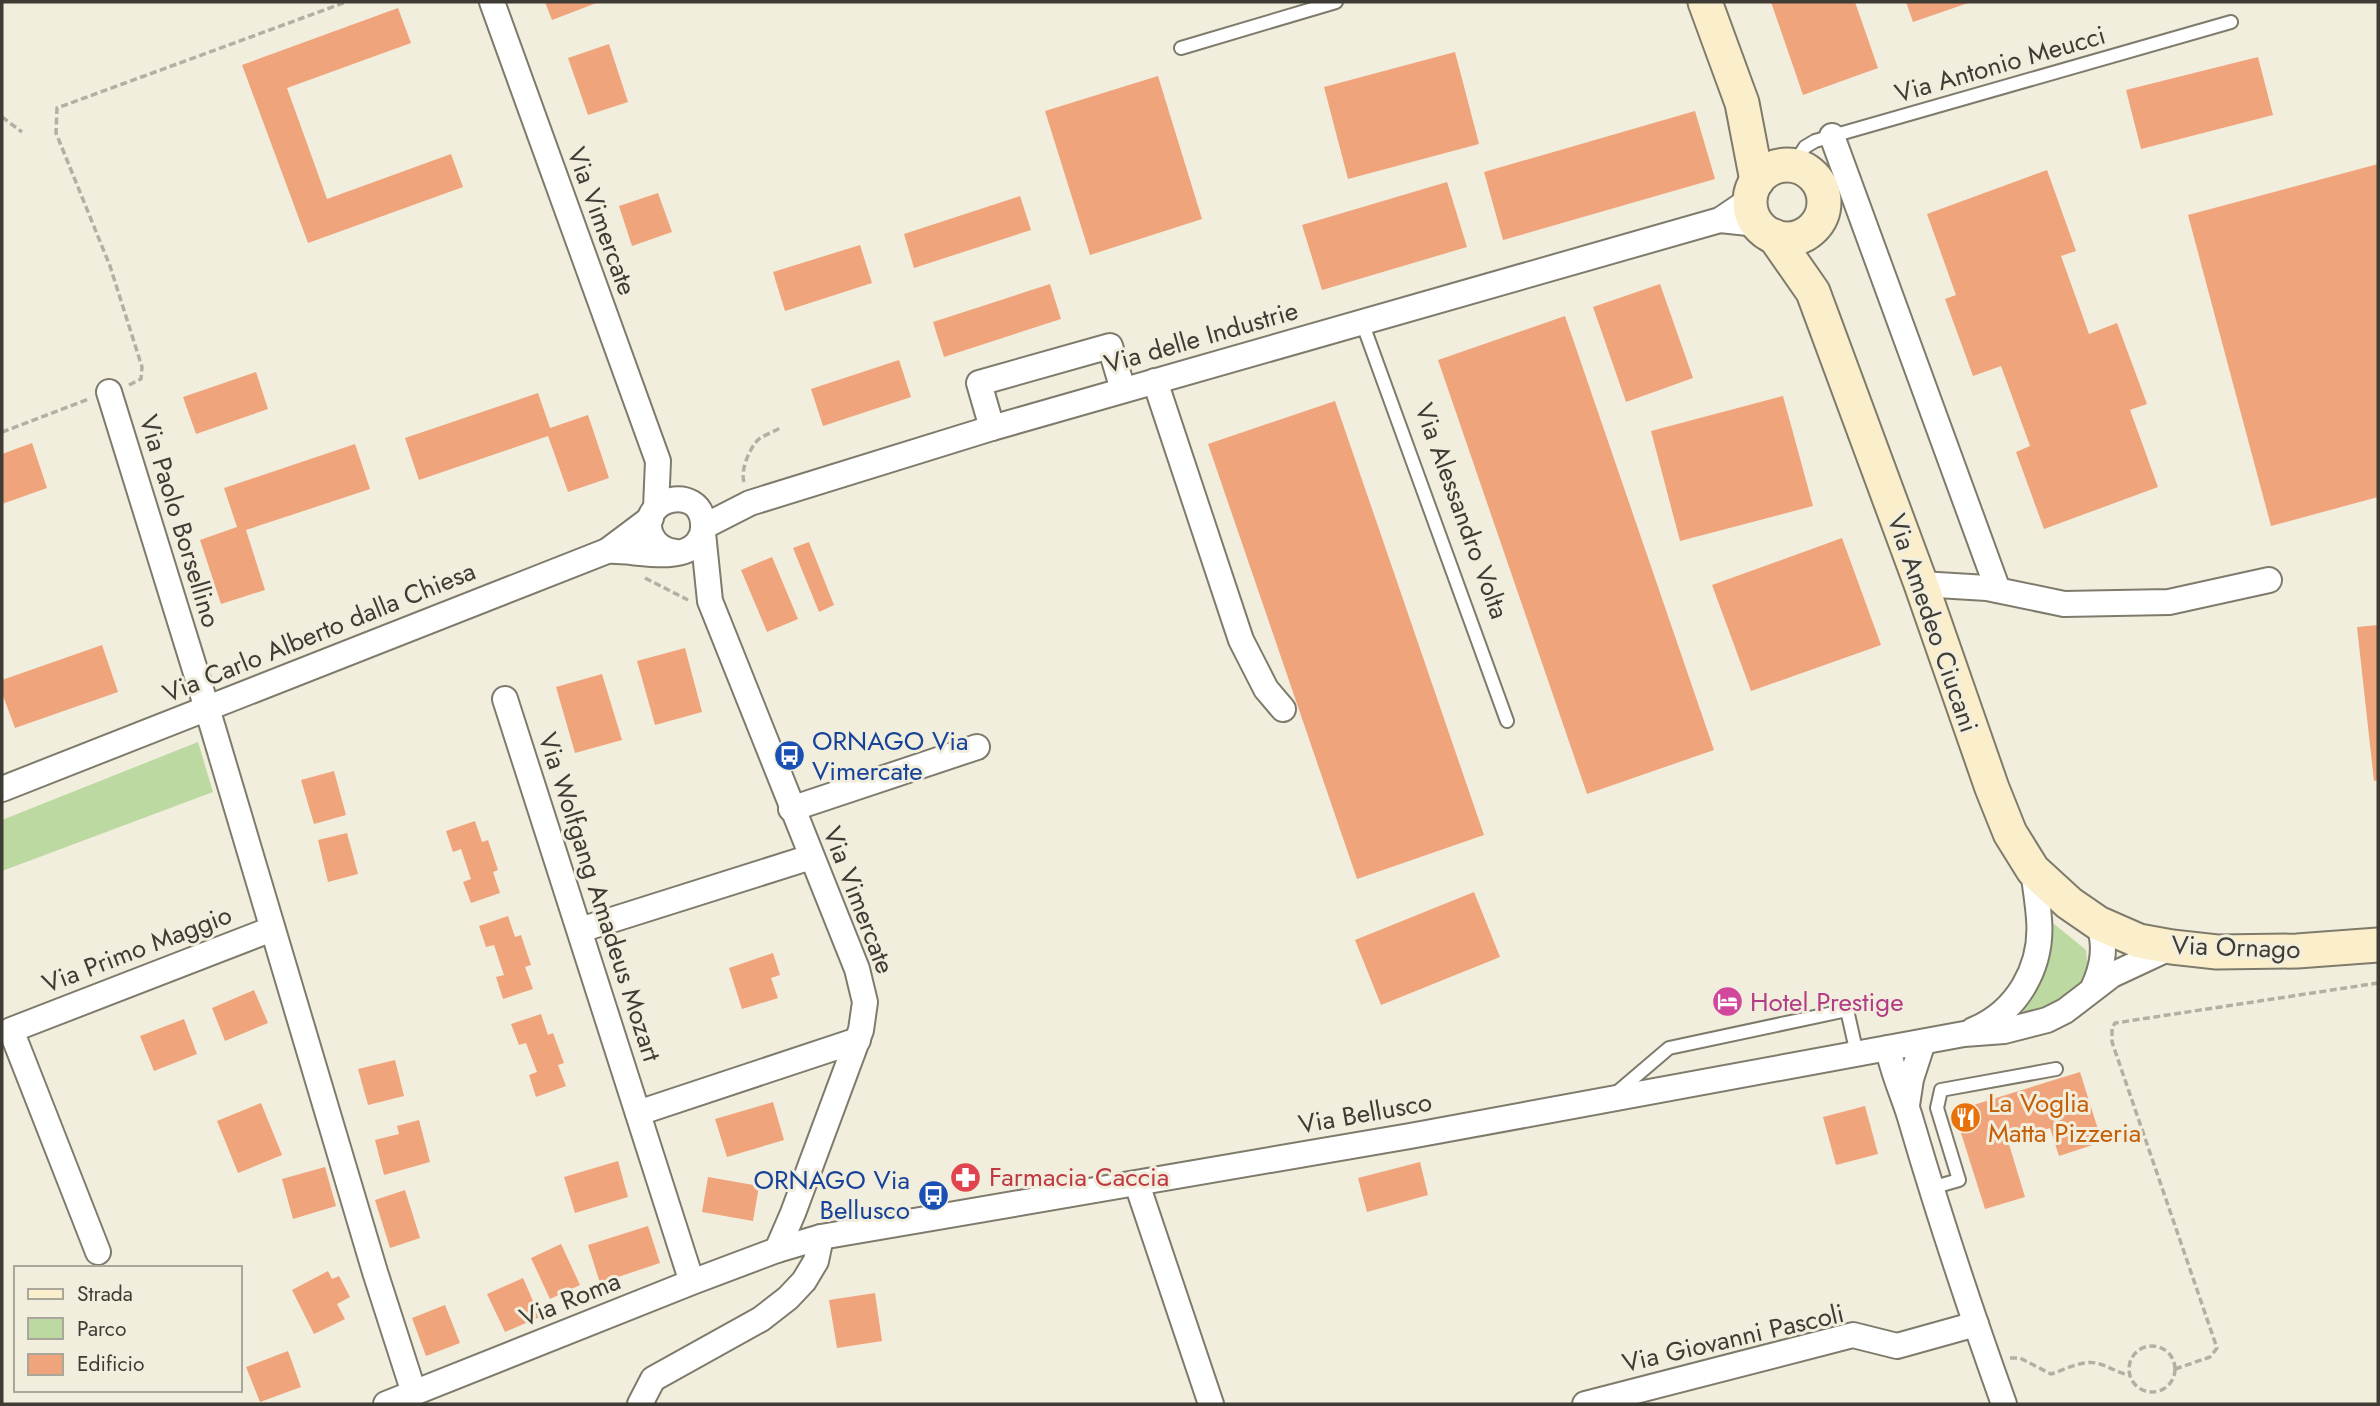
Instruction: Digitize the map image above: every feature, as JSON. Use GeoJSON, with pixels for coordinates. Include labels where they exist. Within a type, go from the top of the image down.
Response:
{"type":"FeatureCollection","features":[{"type":"Feature","properties":{"kind":"main road","name":"Via Amedeo Ciucani"},"geometry":{"type":"LineString","coordinates":[[1705,2],[1742,103],[1760,210],[1813,292],[2010,833],[2033,870],[2069,903],[2098,923]]}},
{"type":"Feature","properties":{"kind":"main road","name":"Via Amedeo Ciucani"},"geometry":{"type":"LineString","coordinates":[[1742,103],[1793,166],[1808,172],[1822,190],[1823,211],[1813,228],[1810,252],[1813,292]]}},
{"type":"Feature","properties":{"kind":"main road"},"geometry":{"type":"LineString","coordinates":[[1793,166],[1771,169],[1760,210],[1794,238],[1813,228]]}},
{"type":"Feature","properties":{"kind":"main road","name":"Via Ornago"},"geometry":{"type":"LineString","coordinates":[[2098,923],[2138,941],[2217,952],[2270,952],[2378,945]]}},
{"type":"Feature","properties":{"kind":"street","name":"Via Vimercate"},"geometry":{"type":"LineString","coordinates":[[492,2],[658,461],[687,500]]}},
{"type":"Feature","properties":{"kind":"street"},"geometry":{"type":"LineString","coordinates":[[1832,136],[1998,590]]}},
{"type":"Feature","properties":{"kind":"street","name":"Via delle Industrie"},"geometry":{"type":"LineString","coordinates":[[703,530],[750,503],[992,428],[1760,210]]}},
{"type":"Feature","properties":{"kind":"street"},"geometry":{"type":"LineString","coordinates":[[992,428],[979,383],[1110,346],[1123,390]]}},
{"type":"Feature","properties":{"kind":"street"},"geometry":{"type":"LineString","coordinates":[[1155,382],[1241,640],[1266,689],[1283,709]]}},
{"type":"Feature","properties":{"kind":"street","name":"Via Paolo Borsellino"},"geometry":{"type":"LineString","coordinates":[[109,392],[207,708]]}},
{"type":"Feature","properties":{"kind":"street","name":"Via Vimercate"},"geometry":{"type":"LineString","coordinates":[[653,513],[658,461]]}},
{"type":"Feature","properties":{"kind":"street"},"geometry":{"type":"LineString","coordinates":[[607,551],[652,554],[676,552],[692,548],[699,541],[703,530],[699,509],[687,500],[670,499],[653,513],[650,530],[655,541],[663,549],[676,552]]}},
{"type":"Feature","properties":{"kind":"street","name":"Via Carlo Alberto dalla Chiesa"},"geometry":{"type":"LineString","coordinates":[[2,789],[607,551],[653,513]]}},
{"type":"Feature","properties":{"kind":"street","name":"Via Vimercate"},"geometry":{"type":"LineString","coordinates":[[703,530],[710,600],[863,990],[865,1013],[858,1040],[793,1213],[776,1250]]}},
{"type":"Feature","properties":{"kind":"street"},"geometry":{"type":"LineString","coordinates":[[1921,584],[1998,590],[2064,604],[2169,603],[2269,580]]}},
{"type":"Feature","properties":{"kind":"street","name":"Via Wolfgang Amadeus Mozart"},"geometry":{"type":"LineString","coordinates":[[505,699],[688,1270]]}},
{"type":"Feature","properties":{"kind":"street","name":"Via Primo Maggio"},"geometry":{"type":"LineString","coordinates":[[207,708],[371,1259],[414,1393]]}},
{"type":"Feature","properties":{"kind":"street","name":"Via Vimercate"},"geometry":{"type":"LineString","coordinates":[[791,809],[977,747]]}},
{"type":"Feature","properties":{"kind":"street"},"geometry":{"type":"LineString","coordinates":[[580,930],[811,857]]}},
{"type":"Feature","properties":{"kind":"street","name":"Via Bellusco"},"geometry":{"type":"LineString","coordinates":[[1964,1034],[1994,1019],[2005,1010],[2021,992],[2033,968],[2040,922],[2033,870]]}},
{"type":"Feature","properties":{"kind":"street"},"geometry":{"type":"LineString","coordinates":[[2093,988],[2103,954],[2098,923]]}},
{"type":"Feature","properties":{"kind":"street","name":"Via Primo Maggio"},"geometry":{"type":"LineString","coordinates":[[98,1252],[11,1030],[272,929]]}},
{"type":"Feature","properties":{"kind":"street","name":"Via Bellusco"},"geometry":{"type":"LineString","coordinates":[[776,1250],[821,1237],[1137,1184],[1964,1034],[2004,1031],[2038,1024],[2064,1011],[2118,972],[2172,947]]}},
{"type":"Feature","properties":{"kind":"street"},"geometry":{"type":"LineString","coordinates":[[638,1113],[858,1040]]}},
{"type":"Feature","properties":{"kind":"street"},"geometry":{"type":"LineString","coordinates":[[1907,1105],[1910,1079],[1923,1042]]}},
{"type":"Feature","properties":{"kind":"street"},"geometry":{"type":"LineString","coordinates":[[1888,1048],[1895,1079],[1907,1105],[1931,1188],[2004,1404]]}},
{"type":"Feature","properties":{"kind":"street"},"geometry":{"type":"LineString","coordinates":[[1137,1184],[1211,1404]]}},
{"type":"Feature","properties":{"kind":"street"},"geometry":{"type":"LineString","coordinates":[[640,1404],[653,1379],[761,1319],[788,1298],[804,1281],[816,1261],[821,1237]]}},
{"type":"Feature","properties":{"kind":"street","name":"Via Roma"},"geometry":{"type":"LineString","coordinates":[[386,1404],[776,1250]]}},
{"type":"Feature","properties":{"kind":"street","name":"Via Giovanni Pascoli"},"geometry":{"type":"LineString","coordinates":[[1585,1404],[1853,1335],[1897,1346],[1976,1324]]}},
{"type":"Feature","properties":{"kind":"lane"},"geometry":{"type":"LineString","coordinates":[[1181,48],[1332,2]]}},
{"type":"Feature","properties":{"kind":"lane","name":"Via Antonio Meucci"},"geometry":{"type":"LineString","coordinates":[[1793,166],[1808,144],[1832,136],[2231,22]]}},
{"type":"Feature","properties":{"kind":"lane","name":"Via Alessandro Volta"},"geometry":{"type":"LineString","coordinates":[[1362,322],[1507,721]]}},
{"type":"Feature","properties":{"kind":"lane"},"geometry":{"type":"LineString","coordinates":[[1608,1100],[1669,1048],[1847,1010],[1857,1054]]}},
{"type":"Feature","properties":{"kind":"lane"},"geometry":{"type":"LineString","coordinates":[[1931,1188],[1959,1180],[1937,1108],[1941,1090],[2056,1069]]}},
{"type":"Feature","properties":{"kind":"path"},"geometry":{"type":"LineString","coordinates":[[2,432],[141,379],[142,367],[110,266],[56,133],[57,108],[346,2]]}},
{"type":"Feature","properties":{"kind":"path"},"geometry":{"type":"LineString","coordinates":[[2,117],[22,132]]}},
{"type":"Feature","properties":{"kind":"path"},"geometry":{"type":"LineString","coordinates":[[750,503],[742,476],[752,449],[760,439],[780,428]]}},
{"type":"Feature","properties":{"kind":"path"},"geometry":{"type":"LineString","coordinates":[[644,578],[697,605],[710,600]]}},
{"type":"Feature","properties":{"kind":"path"},"geometry":{"type":"LineString","coordinates":[[2175,1369],[2210,1357],[2217,1348],[2112,1042],[2112,1028],[2115,1023],[2378,983]]}},
{"type":"Feature","properties":{"kind":"path"},"geometry":{"type":"LineString","coordinates":[[1989,1362],[2020,1358],[2051,1374],[2088,1363],[2098,1363],[2120,1374],[2129,1375],[2140,1388],[2155,1392],[2169,1384],[2175,1369],[2174,1361],[2164,1349],[2148,1346],[2140,1349],[2131,1359],[2129,1375]]}},
{"type":"Feature","properties":{"kind":"green space"},"geometry":{"type":"Polygon","coordinates":[[[198,742],[213,792],[2,871],[2,820],[198,742]]]}},
{"type":"Feature","properties":{"kind":"green space"},"geometry":{"type":"Polygon","coordinates":[[[2048,919],[2086,950],[2088,968],[2076,994],[2026,1016],[2023,1010],[2048,919]]]}},
{"type":"Feature","properties":{"kind":"building"},"geometry":{"type":"Polygon","coordinates":[[[545,2],[599,2],[552,20],[545,2]]]}},
{"type":"Feature","properties":{"kind":"building"},"geometry":{"type":"Polygon","coordinates":[[[1771,2],[1855,2],[1878,68],[1803,95],[1771,2]]]}},
{"type":"Feature","properties":{"kind":"building"},"geometry":{"type":"Polygon","coordinates":[[[1906,2],[1971,2],[1913,22],[1906,2]]]}},
{"type":"Feature","properties":{"kind":"building"},"geometry":{"type":"Polygon","coordinates":[[[398,8],[411,43],[287,88],[327,199],[451,154],[463,187],[308,243],[242,65],[398,8]]]}},
{"type":"Feature","properties":{"kind":"building"},"geometry":{"type":"Polygon","coordinates":[[[609,44],[628,102],[588,115],[568,58],[609,44]]]}},
{"type":"Feature","properties":{"kind":"building"},"geometry":{"type":"Polygon","coordinates":[[[1455,52],[1479,144],[1348,179],[1324,87],[1455,52]]]}},
{"type":"Feature","properties":{"kind":"building"},"geometry":{"type":"Polygon","coordinates":[[[2258,57],[2273,115],[2141,149],[2126,90],[2258,57]]]}},
{"type":"Feature","properties":{"kind":"building"},"geometry":{"type":"Polygon","coordinates":[[[1158,76],[1202,219],[1090,255],[1045,111],[1158,76]]]}},
{"type":"Feature","properties":{"kind":"building"},"geometry":{"type":"Polygon","coordinates":[[[1695,111],[1715,179],[1503,240],[1484,172],[1695,111]]]}},
{"type":"Feature","properties":{"kind":"building"},"geometry":{"type":"Polygon","coordinates":[[[2378,164],[2378,497],[2271,526],[2188,215],[2378,164]]]}},
{"type":"Feature","properties":{"kind":"building"},"geometry":{"type":"Polygon","coordinates":[[[2047,170],[2076,251],[2061,256],[2089,334],[2117,323],[2147,404],[2130,410],[2158,487],[2044,529],[2016,452],[2030,446],[2001,366],[1973,376],[1945,299],[1956,295],[1927,214],[2047,170]]]}},
{"type":"Feature","properties":{"kind":"building"},"geometry":{"type":"Polygon","coordinates":[[[1447,182],[1467,247],[1322,290],[1302,225],[1447,182]]]}},
{"type":"Feature","properties":{"kind":"building"},"geometry":{"type":"Polygon","coordinates":[[[658,193],[672,232],[632,246],[619,206],[658,193]]]}},
{"type":"Feature","properties":{"kind":"building"},"geometry":{"type":"Polygon","coordinates":[[[1020,196],[1031,230],[914,268],[904,234],[1020,196]]]}},
{"type":"Feature","properties":{"kind":"building"},"geometry":{"type":"Polygon","coordinates":[[[860,245],[872,283],[785,311],[773,272],[860,245]]]}},
{"type":"Feature","properties":{"kind":"building"},"geometry":{"type":"Polygon","coordinates":[[[1050,284],[1061,319],[944,357],[933,322],[1050,284]]]}},
{"type":"Feature","properties":{"kind":"building"},"geometry":{"type":"Polygon","coordinates":[[[1660,284],[1693,378],[1626,402],[1593,307],[1660,284]]]}},
{"type":"Feature","properties":{"kind":"building"},"geometry":{"type":"Polygon","coordinates":[[[1565,316],[1714,750],[1587,794],[1438,360],[1565,316]]]}},
{"type":"Feature","properties":{"kind":"building"},"geometry":{"type":"Polygon","coordinates":[[[899,360],[911,397],[823,426],[811,389],[899,360]]]}},
{"type":"Feature","properties":{"kind":"building"},"geometry":{"type":"Polygon","coordinates":[[[256,372],[268,409],[196,434],[183,397],[256,372]]]}},
{"type":"Feature","properties":{"kind":"building"},"geometry":{"type":"Polygon","coordinates":[[[538,393],[550,428],[588,415],[609,478],[568,492],[548,436],[419,480],[405,438],[538,393]]]}},
{"type":"Feature","properties":{"kind":"building"},"geometry":{"type":"Polygon","coordinates":[[[1783,396],[1813,506],[1680,541],[1651,431],[1783,396]]]}},
{"type":"Feature","properties":{"kind":"building"},"geometry":{"type":"Polygon","coordinates":[[[1335,401],[1484,835],[1357,879],[1208,444],[1335,401]]]}},
{"type":"Feature","properties":{"kind":"building"},"geometry":{"type":"Polygon","coordinates":[[[32,443],[47,488],[2,504],[2,454],[32,443]]]}},
{"type":"Feature","properties":{"kind":"building"},"geometry":{"type":"Polygon","coordinates":[[[355,444],[370,489],[246,530],[265,590],[221,604],[200,540],[237,527],[224,488],[355,444]]]}},
{"type":"Feature","properties":{"kind":"building"},"geometry":{"type":"Polygon","coordinates":[[[1842,538],[1881,645],[1751,691],[1712,585],[1842,538]]]}},
{"type":"Feature","properties":{"kind":"building"},"geometry":{"type":"Polygon","coordinates":[[[809,542],[834,605],[819,612],[793,548],[809,542]]]}},
{"type":"Feature","properties":{"kind":"building"},"geometry":{"type":"Polygon","coordinates":[[[772,557],[798,619],[767,632],[741,570],[772,557]]]}},
{"type":"Feature","properties":{"kind":"building"},"geometry":{"type":"Polygon","coordinates":[[[2378,625],[2378,780],[2374,781],[2357,627],[2378,625]]]}},
{"type":"Feature","properties":{"kind":"building"},"geometry":{"type":"Polygon","coordinates":[[[102,645],[118,692],[15,728],[2,693],[2,680],[102,645]]]}},
{"type":"Feature","properties":{"kind":"building"},"geometry":{"type":"Polygon","coordinates":[[[685,648],[702,712],[655,725],[637,661],[685,648]]]}},
{"type":"Feature","properties":{"kind":"building"},"geometry":{"type":"Polygon","coordinates":[[[602,674],[622,740],[575,753],[556,687],[602,674]]]}},
{"type":"Feature","properties":{"kind":"building"},"geometry":{"type":"Polygon","coordinates":[[[334,771],[346,815],[314,824],[301,780],[334,771]]]}},
{"type":"Feature","properties":{"kind":"building"},"geometry":{"type":"Polygon","coordinates":[[[475,821],[482,842],[488,840],[498,870],[493,872],[500,893],[471,903],[463,882],[471,879],[461,849],[453,852],[446,831],[475,821]]]}},
{"type":"Feature","properties":{"kind":"building"},"geometry":{"type":"Polygon","coordinates":[[[347,833],[358,874],[328,882],[318,840],[347,833]]]}},
{"type":"Feature","properties":{"kind":"building"},"geometry":{"type":"Polygon","coordinates":[[[1474,892],[1500,957],[1381,1005],[1355,940],[1474,892]]]}},
{"type":"Feature","properties":{"kind":"building"},"geometry":{"type":"Polygon","coordinates":[[[508,916],[515,937],[521,935],[531,965],[525,967],[533,989],[503,999],[496,977],[504,975],[494,945],[486,947],[479,926],[508,916]]]}},
{"type":"Feature","properties":{"kind":"building"},"geometry":{"type":"Polygon","coordinates":[[[773,953],[780,975],[771,978],[778,998],[742,1009],[729,968],[773,953]]]}},
{"type":"Feature","properties":{"kind":"building"},"geometry":{"type":"Polygon","coordinates":[[[254,990],[268,1023],[225,1041],[212,1008],[254,990]]]}},
{"type":"Feature","properties":{"kind":"building"},"geometry":{"type":"Polygon","coordinates":[[[541,1014],[548,1035],[553,1033],[564,1063],[558,1065],[566,1086],[536,1097],[529,1075],[537,1072],[526,1043],[519,1045],[511,1024],[541,1014]]]}},
{"type":"Feature","properties":{"kind":"building"},"geometry":{"type":"Polygon","coordinates":[[[184,1019],[197,1054],[154,1071],[140,1036],[184,1019]]]}},
{"type":"Feature","properties":{"kind":"building"},"geometry":{"type":"Polygon","coordinates":[[[395,1060],[404,1096],[368,1105],[358,1069],[395,1060]]]}},
{"type":"Feature","properties":{"kind":"building"},"geometry":{"type":"Polygon","coordinates":[[[2080,1072],[2102,1142],[2059,1156],[2050,1128],[2008,1141],[2025,1197],[1985,1209],[1954,1111],[2080,1072]]]}},
{"type":"Feature","properties":{"kind":"building"},"geometry":{"type":"Polygon","coordinates":[[[773,1102],[784,1140],[727,1157],[715,1119],[773,1102]]]}},
{"type":"Feature","properties":{"kind":"building"},"geometry":{"type":"Polygon","coordinates":[[[261,1103],[282,1155],[238,1173],[217,1121],[261,1103]]]}},
{"type":"Feature","properties":{"kind":"building"},"geometry":{"type":"Polygon","coordinates":[[[1865,1106],[1878,1154],[1836,1165],[1823,1117],[1865,1106]]]}},
{"type":"Feature","properties":{"kind":"building"},"geometry":{"type":"Polygon","coordinates":[[[419,1120],[430,1162],[384,1175],[375,1140],[399,1134],[397,1126],[419,1120]]]}},
{"type":"Feature","properties":{"kind":"building"},"geometry":{"type":"Polygon","coordinates":[[[618,1161],[628,1197],[575,1213],[564,1177],[618,1161]]]}},
{"type":"Feature","properties":{"kind":"building"},"geometry":{"type":"Polygon","coordinates":[[[1420,1162],[1428,1195],[1367,1212],[1358,1178],[1420,1162]]]}},
{"type":"Feature","properties":{"kind":"building"},"geometry":{"type":"Polygon","coordinates":[[[325,1167],[336,1206],[293,1219],[282,1179],[325,1167]]]}},
{"type":"Feature","properties":{"kind":"building"},"geometry":{"type":"Polygon","coordinates":[[[708,1177],[759,1186],[753,1221],[702,1212],[708,1177]]]}},
{"type":"Feature","properties":{"kind":"building"},"geometry":{"type":"Polygon","coordinates":[[[405,1190],[420,1238],[390,1248],[375,1200],[405,1190]]]}},
{"type":"Feature","properties":{"kind":"building"},"geometry":{"type":"Polygon","coordinates":[[[648,1226],[660,1263],[600,1283],[588,1245],[648,1226]]]}},
{"type":"Feature","properties":{"kind":"building"},"geometry":{"type":"Polygon","coordinates":[[[561,1244],[580,1285],[550,1299],[531,1258],[561,1244]]]}},
{"type":"Feature","properties":{"kind":"building"},"geometry":{"type":"Polygon","coordinates":[[[328,1271],[332,1279],[339,1276],[350,1297],[337,1304],[345,1319],[314,1334],[292,1290],[328,1271]]]}},
{"type":"Feature","properties":{"kind":"building"},"geometry":{"type":"Polygon","coordinates":[[[523,1278],[540,1317],[505,1332],[487,1294],[523,1278]]]}},
{"type":"Feature","properties":{"kind":"building"},"geometry":{"type":"Polygon","coordinates":[[[875,1293],[882,1341],[837,1348],[829,1300],[875,1293]]]}},
{"type":"Feature","properties":{"kind":"building"},"geometry":{"type":"Polygon","coordinates":[[[445,1305],[460,1343],[426,1356],[412,1318],[445,1305]]]}},
{"type":"Feature","properties":{"kind":"building"},"geometry":{"type":"Polygon","coordinates":[[[288,1351],[301,1387],[260,1402],[246,1367],[288,1351]]]}},
{"type":"Feature","properties":{"kind":"place","name":"ORNAGO Via Vimercate"},"geometry":{"type":"Point","coordinates":[789,756]}},
{"type":"Feature","properties":{"kind":"place","name":"Hotel Prestige"},"geometry":{"type":"Point","coordinates":[1727,1002]}},
{"type":"Feature","properties":{"kind":"place","name":"La Voglia Matta Pizzeria"},"geometry":{"type":"Point","coordinates":[1965,1118]}},
{"type":"Feature","properties":{"kind":"place","name":"Farmacia Caccia"},"geometry":{"type":"Point","coordinates":[966,1177]}},
{"type":"Feature","properties":{"kind":"place","name":"ORNAGO Via Bellusco"},"geometry":{"type":"Point","coordinates":[933,1195]}}]}
